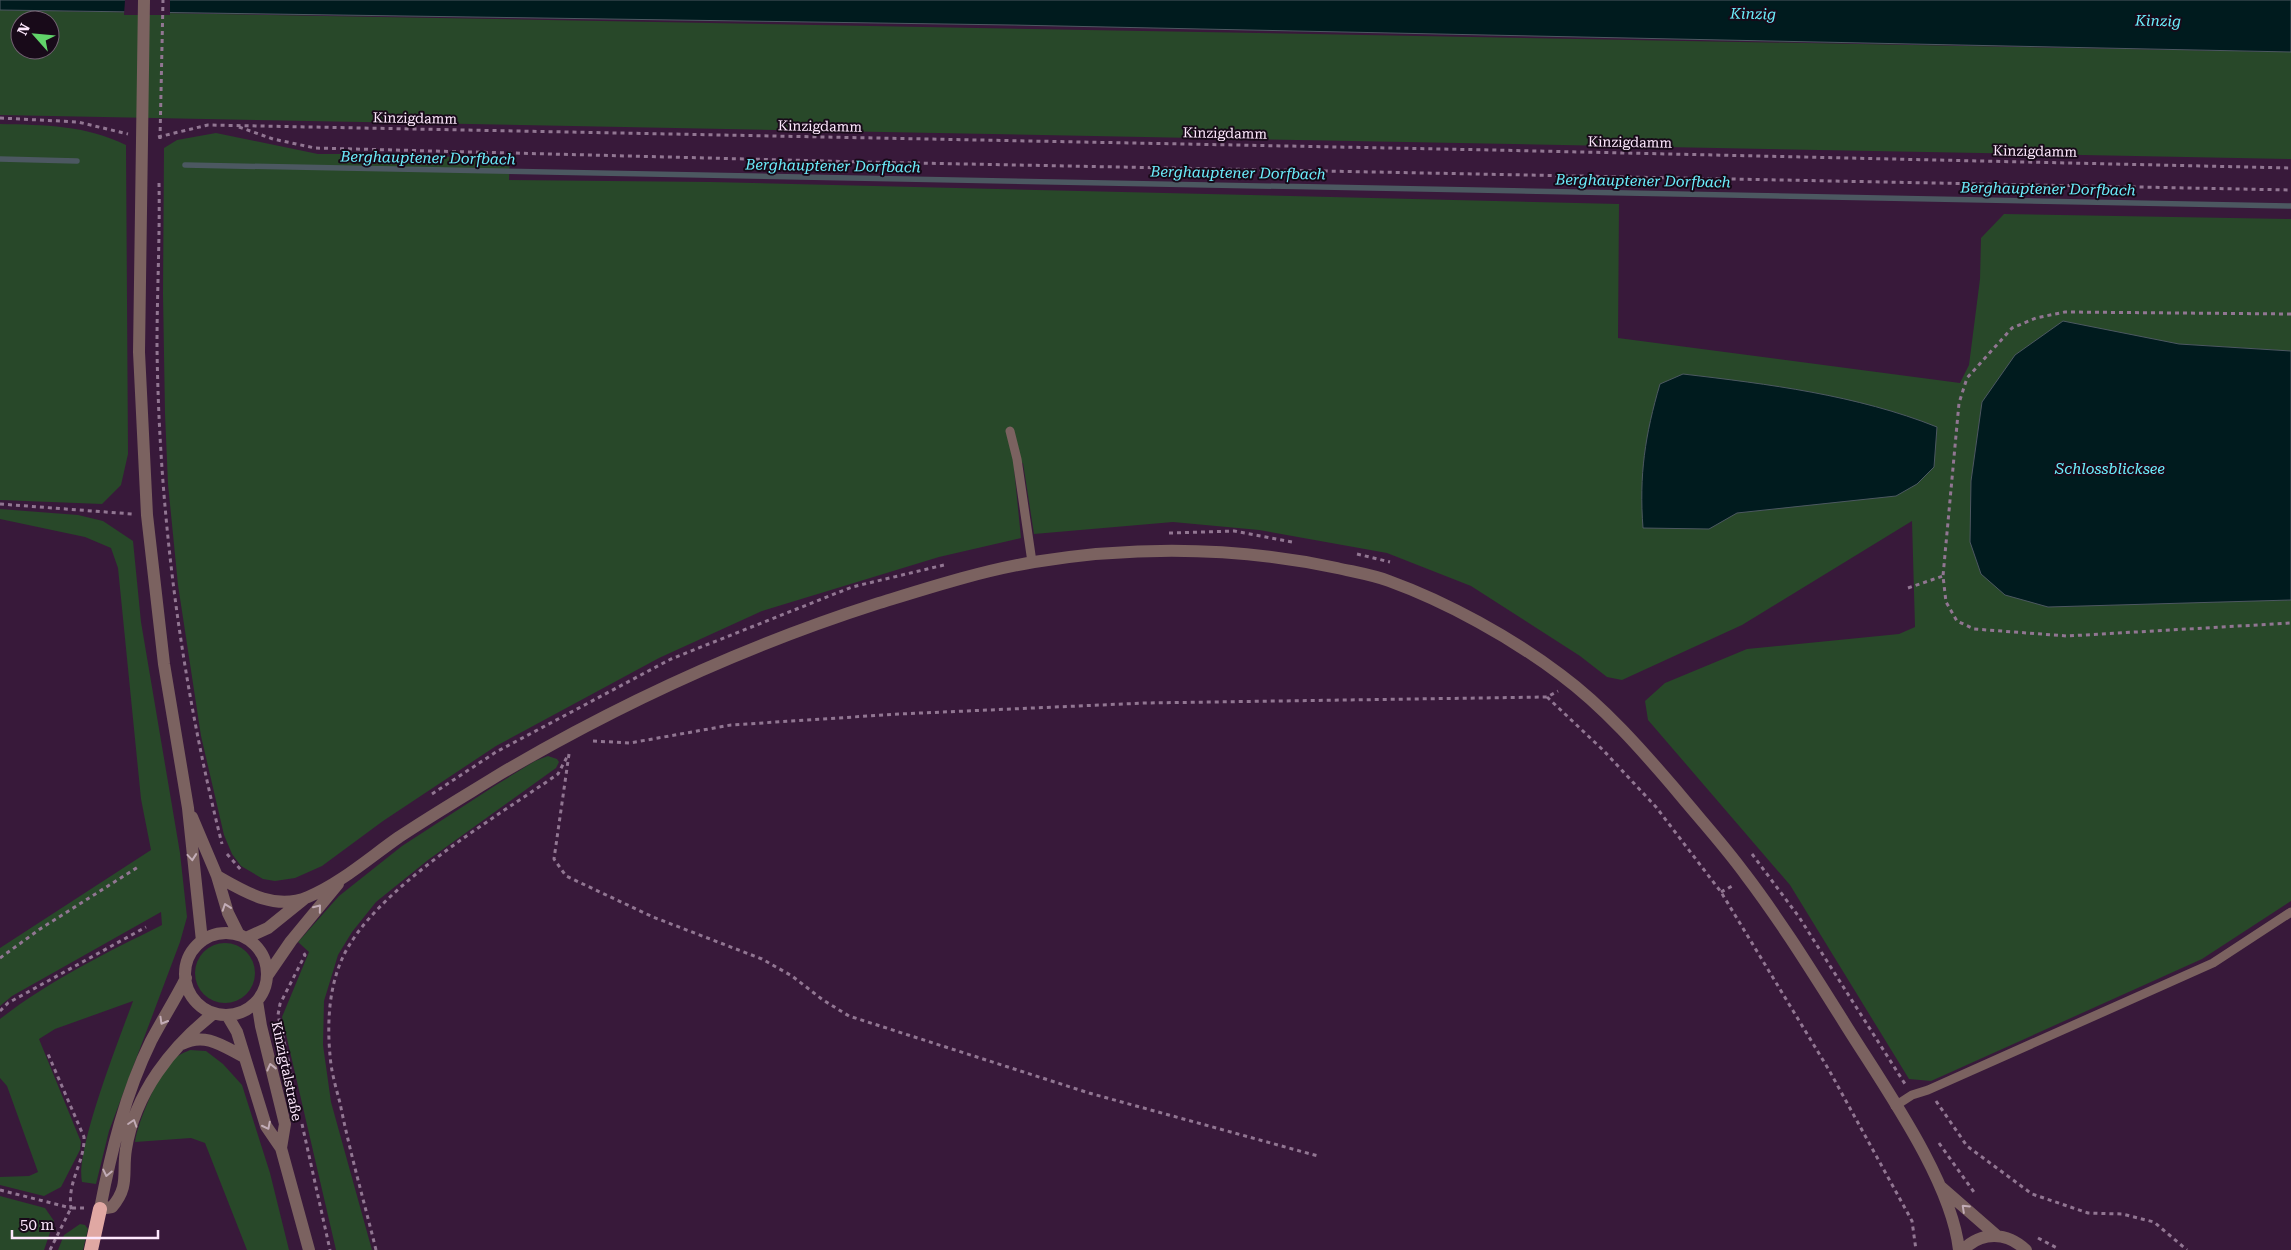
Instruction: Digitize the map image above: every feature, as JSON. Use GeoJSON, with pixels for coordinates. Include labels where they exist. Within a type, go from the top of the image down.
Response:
{"type":"FeatureCollection","features":[{"type":"Feature","properties":{"kind":"highway"},"geometry":{"type":"LineString","coordinates":[[91,1250],[100,1209]]}},
{"type":"Feature","properties":{"kind":"street"},"geometry":{"type":"LineString","coordinates":[[144,0],[139,352],[147,515],[164,664],[188,808],[202,941]]}},
{"type":"Feature","properties":{"kind":"street"},"geometry":{"type":"LineString","coordinates":[[346,875],[291,941],[267,976],[262,994],[257,1001],[243,1011],[220,1014],[190,1032],[161,1065],[132,1122],[126,1150],[124,1187],[112,1206],[100,1209],[117,1130],[129,1094],[150,1042],[186,978],[189,957],[202,941],[224,933],[241,936],[268,928],[304,899],[346,875],[441,811],[562,738],[726,660],[809,625],[940,584],[1032,562],[1139,552],[1196,551],[1251,554],[1316,564],[1385,579],[1438,601],[1495,633],[1571,683],[1650,759],[1747,876],[1816,977],[1895,1106],[1935,1178],[1956,1228],[1959,1250]]}},
{"type":"Feature","properties":{"kind":"street"},"geometry":{"type":"LineString","coordinates":[[188,808],[217,876],[228,913],[241,936],[262,954],[267,976]]}},
{"type":"Feature","properties":{"kind":"street"},"geometry":{"type":"LineString","coordinates":[[217,876],[253,896],[269,901],[290,902],[304,899]]}},
{"type":"Feature","properties":{"kind":"street"},"geometry":{"type":"LineString","coordinates":[[186,978],[194,1000],[203,1008],[220,1014]]}},
{"type":"Feature","properties":{"kind":"street","name":"Kinzigtalstraße"},"geometry":{"type":"LineString","coordinates":[[257,1001],[261,1026],[285,1124],[282,1148]]}},
{"type":"Feature","properties":{"kind":"street","name":"Kinzigtalstraße"},"geometry":{"type":"LineString","coordinates":[[220,1014],[237,1032],[266,1126],[282,1148],[310,1250]]}},
{"type":"Feature","properties":{"kind":"street"},"geometry":{"type":"LineString","coordinates":[[175,1048],[194,1039],[202,1039],[214,1041],[244,1057]]}},
{"type":"Feature","properties":{"kind":"street"},"geometry":{"type":"LineString","coordinates":[[1935,1178],[1945,1192],[1996,1235],[2018,1243],[2026,1250]]}},
{"type":"Feature","properties":{"kind":"street"},"geometry":{"type":"LineString","coordinates":[[1963,1250],[1969,1244],[1982,1237],[1996,1235]]}},
{"type":"Feature","properties":{"kind":"lane"},"geometry":{"type":"LineString","coordinates":[[1010,431],[1018,459],[1032,562]]}},
{"type":"Feature","properties":{"kind":"lane"},"geometry":{"type":"LineString","coordinates":[[1895,1106],[1912,1095],[1928,1090],[2213,963],[2291,912]]}},
{"type":"Feature","properties":{"kind":"path"},"geometry":{"type":"LineString","coordinates":[[159,145],[163,0]]}},
{"type":"Feature","properties":{"kind":"path"},"geometry":{"type":"LineString","coordinates":[[0,118],[78,122],[143,133]]}},
{"type":"Feature","properties":{"kind":"path","name":"Kinzigdamm"},"geometry":{"type":"LineString","coordinates":[[160,137],[208,125],[1492,150],[2291,168]]}},
{"type":"Feature","properties":{"kind":"path"},"geometry":{"type":"LineString","coordinates":[[236,126],[272,139],[315,148],[874,162],[2291,190]]}},
{"type":"Feature","properties":{"kind":"path"},"geometry":{"type":"LineString","coordinates":[[159,181],[157,346],[172,576],[186,670],[208,789],[223,846],[229,858],[247,875]]}},
{"type":"Feature","properties":{"kind":"path"},"geometry":{"type":"LineString","coordinates":[[2291,314],[2065,312],[2036,318],[2012,328],[1967,378],[1959,403],[1943,576],[1946,602],[1957,620],[1974,629],[2067,636],[2291,623]]}},
{"type":"Feature","properties":{"kind":"path"},"geometry":{"type":"LineString","coordinates":[[0,504],[147,515]]}},
{"type":"Feature","properties":{"kind":"path"},"geometry":{"type":"LineString","coordinates":[[1165,534],[1234,532],[1293,542]]}},
{"type":"Feature","properties":{"kind":"path"},"geometry":{"type":"LineString","coordinates":[[1351,553],[1380,558],[1399,566]]}},
{"type":"Feature","properties":{"kind":"path"},"geometry":{"type":"LineString","coordinates":[[425,800],[496,752],[671,659],[852,587],[946,564]]}},
{"type":"Feature","properties":{"kind":"path"},"geometry":{"type":"LineString","coordinates":[[1908,588],[1943,576]]}},
{"type":"Feature","properties":{"kind":"path"},"geometry":{"type":"LineString","coordinates":[[585,741],[630,743],[731,725],[899,714],[1145,703],[1547,697],[1571,683]]}},
{"type":"Feature","properties":{"kind":"path"},"geometry":{"type":"LineString","coordinates":[[1547,697],[1603,750],[1656,807],[1721,892],[1828,1070],[1912,1220],[1916,1250]]}},
{"type":"Feature","properties":{"kind":"path"},"geometry":{"type":"LineString","coordinates":[[562,738],[569,754],[554,859],[566,876],[653,917],[762,959],[792,976],[823,1000],[848,1016],[1089,1093],[1318,1156]]}},
{"type":"Feature","properties":{"kind":"path"},"geometry":{"type":"LineString","coordinates":[[376,1250],[345,1129],[330,1057],[329,1024],[333,988],[342,959],[358,930],[384,902],[429,864],[558,774],[569,754]]}},
{"type":"Feature","properties":{"kind":"path"},"geometry":{"type":"LineString","coordinates":[[1750,852],[1799,917],[1912,1095]]}},
{"type":"Feature","properties":{"kind":"path"},"geometry":{"type":"LineString","coordinates":[[0,958],[40,929],[138,867]]}},
{"type":"Feature","properties":{"kind":"path"},"geometry":{"type":"LineString","coordinates":[[0,1011],[8,1003],[146,927]]}},
{"type":"Feature","properties":{"kind":"path"},"geometry":{"type":"LineString","coordinates":[[291,941],[305,954],[280,1004],[278,1015],[293,1081]]}},
{"type":"Feature","properties":{"kind":"path"},"geometry":{"type":"LineString","coordinates":[[48,1054],[84,1137],[84,1146],[69,1190],[71,1208],[50,1250]]}},
{"type":"Feature","properties":{"kind":"path"},"geometry":{"type":"LineString","coordinates":[[1928,1090],[1968,1146],[2032,1194],[2088,1213],[2122,1214],[2154,1222],[2187,1250]]}},
{"type":"Feature","properties":{"kind":"path"},"geometry":{"type":"LineString","coordinates":[[301,1119],[330,1250]]}},
{"type":"Feature","properties":{"kind":"path"},"geometry":{"type":"LineString","coordinates":[[1936,1138],[1980,1199]]}},
{"type":"Feature","properties":{"kind":"path"},"geometry":{"type":"LineString","coordinates":[[0,1190],[71,1208],[100,1209]]}},
{"type":"Feature","properties":{"kind":"path"},"geometry":{"type":"LineString","coordinates":[[2032,1235],[2057,1248],[2057,1250]]}},
{"type":"Feature","properties":{"kind":"green space"},"geometry":{"type":"Polygon","coordinates":[[[0,10],[10,10],[10,60],[60,60],[60,11],[2291,52],[2291,159],[0,115],[0,10]]]}},
{"type":"Feature","properties":{"kind":"green space"},"geometry":{"type":"Polygon","coordinates":[[[0,124],[64,127],[95,133],[126,145],[128,454],[121,485],[102,504],[0,500],[0,124]]]}},
{"type":"Feature","properties":{"kind":"green space"},"geometry":{"type":"Polygon","coordinates":[[[216,133],[318,154],[375,154],[416,157],[510,156],[509,180],[711,182],[1619,204],[1618,338],[1960,383],[1969,365],[1980,279],[1981,238],[2004,214],[2291,219],[2291,351],[2179,344],[1982,402],[1971,481],[1970,542],[1981,574],[2048,607],[2291,600],[2291,901],[2202,959],[1931,1081],[1909,1079],[1790,885],[1648,720],[1645,701],[1665,683],[1747,649],[1899,634],[1915,627],[1912,521],[1742,625],[1622,680],[1607,677],[1580,656],[1471,586],[1387,553],[1259,530],[1173,522],[1034,534],[1023,463],[1014,468],[1021,538],[939,557],[762,611],[659,658],[496,746],[383,821],[322,866],[295,878],[275,881],[263,879],[241,866],[232,854],[224,835],[201,736],[178,585],[168,484],[163,294],[164,148],[177,140],[216,133]]]}},
{"type":"Feature","properties":{"kind":"green space"},"geometry":{"type":"Polygon","coordinates":[[[0,509],[78,515],[103,521],[133,541],[141,622],[180,853],[187,917],[180,942],[109,1131],[96,1184],[82,1182],[85,1145],[109,1066],[133,1001],[55,1029],[39,1039],[81,1142],[80,1150],[61,1187],[44,1196],[0,1185],[0,1177],[29,1176],[38,1172],[7,1086],[0,1078],[0,1019],[58,980],[162,925],[161,912],[12,996],[0,1006],[0,948],[151,850],[141,799],[118,568],[111,548],[85,537],[0,519],[0,509]]]}},
{"type":"Feature","properties":{"kind":"green space"},"geometry":{"type":"Polygon","coordinates":[[[548,756],[557,759],[559,762],[556,768],[428,860],[376,902],[352,932],[338,955],[324,1001],[323,1045],[331,1102],[372,1250],[336,1250],[282,1017],[309,952],[298,942],[339,896],[402,846],[496,785],[535,761],[548,756]]]}},
{"type":"Feature","properties":{"kind":"green space"},"geometry":{"type":"Polygon","coordinates":[[[219,943],[231,943],[242,948],[250,956],[255,967],[253,985],[242,998],[231,1003],[219,1003],[208,998],[200,990],[195,979],[195,967],[200,956],[208,948],[219,943]]]}},
{"type":"Feature","properties":{"kind":"green space"},"geometry":{"type":"Polygon","coordinates":[[[190,1050],[206,1051],[223,1064],[242,1085],[270,1173],[289,1250],[247,1250],[205,1143],[191,1138],[135,1142],[144,1112],[165,1068],[175,1058],[190,1050]]]}},
{"type":"Feature","properties":{"kind":"green space"},"geometry":{"type":"Polygon","coordinates":[[[0,1196],[45,1208],[54,1221],[44,1250],[0,1250],[0,1196]]]}},
{"type":"Feature","properties":{"kind":"green space"},"geometry":{"type":"Polygon","coordinates":[[[80,1224],[85,1225],[88,1229],[83,1250],[58,1250],[64,1235],[80,1224]]]}},
{"type":"Feature","properties":{"kind":"water","name":"Kinzig"},"geometry":{"type":"Polygon","coordinates":[[[0,0],[2291,0],[2291,52],[1012,25],[0,10],[0,0]]]}},
{"type":"Feature","properties":{"kind":"water","name":"Schlossblicksee"},"geometry":{"type":"Polygon","coordinates":[[[2063,321],[2179,344],[2291,351],[2291,600],[2048,607],[2005,595],[1981,574],[1970,542],[1971,481],[1982,402],[2015,355],[2063,321]]]}},
{"type":"Feature","properties":{"kind":"water"},"geometry":{"type":"Polygon","coordinates":[[[1683,374],[1812,392],[1876,407],[1937,427],[1934,467],[1917,484],[1896,496],[1737,513],[1709,529],[1643,528],[1642,490],[1644,455],[1655,403],[1660,384],[1683,374]]]}},
{"type":"Feature","properties":{"kind":"pier"},"geometry":{"type":"Polygon","coordinates":[[[125,0],[170,0],[170,15],[124,15],[125,0]]]}},
{"type":"Feature","properties":{"kind":"waterway","name":"Berghauptener Dorfbach"},"geometry":{"type":"LineString","coordinates":[[0,159],[77,161]]}},
{"type":"Feature","properties":{"kind":"waterway","name":"Berghauptener Dorfbach"},"geometry":{"type":"LineString","coordinates":[[185,165],[2291,206]]}}]}
